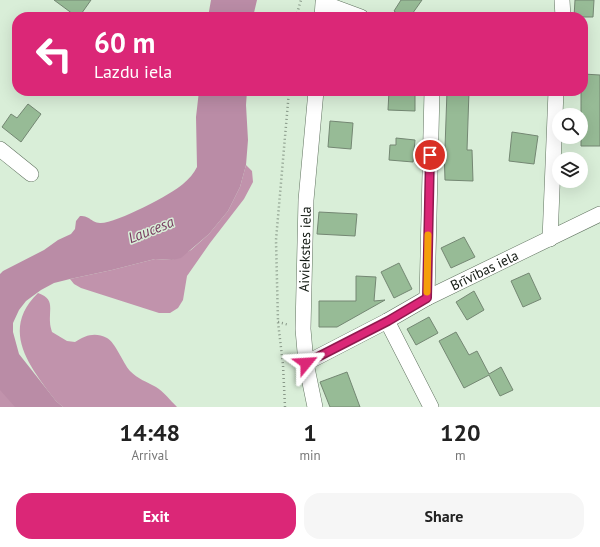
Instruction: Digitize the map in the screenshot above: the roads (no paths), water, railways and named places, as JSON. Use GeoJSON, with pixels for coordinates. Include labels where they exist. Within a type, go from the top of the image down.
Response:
{"type":"FeatureCollection","features":[{"type":"Feature","properties":{"kind":"street"},"geometry":{"type":"LineString","coordinates":[[562,0],[563,12]]}},
{"type":"Feature","properties":{"kind":"street"},"geometry":{"type":"LineString","coordinates":[[323,10],[334,12]]}},
{"type":"Feature","properties":{"kind":"street","name":"Aiviekstes iela"},"geometry":{"type":"LineString","coordinates":[[315,407],[306,363],[303,329],[306,200],[316,96]]}},
{"type":"Feature","properties":{"kind":"street"},"geometry":{"type":"LineString","coordinates":[[427,298],[432,96]]}},
{"type":"Feature","properties":{"kind":"street"},"geometry":{"type":"LineString","coordinates":[[550,239],[556,96]]}},
{"type":"Feature","properties":{"kind":"street"},"geometry":{"type":"LineString","coordinates":[[0,149],[31,174]]}},
{"type":"Feature","properties":{"kind":"street","name":"Brīvības iela"},"geometry":{"type":"LineString","coordinates":[[306,363],[388,321],[427,298],[600,214]]}},
{"type":"Feature","properties":{"kind":"street"},"geometry":{"type":"LineString","coordinates":[[388,321],[431,407]]}},
{"type":"Feature","properties":{"kind":"water"},"geometry":{"type":"Polygon","coordinates":[[[211,0],[257,0],[254,12],[209,12],[211,0]]]}},
{"type":"Feature","properties":{"kind":"water","name":"Laucesa"},"geometry":{"type":"Polygon","coordinates":[[[198,96],[247,96],[248,140],[246,165],[240,187],[228,211],[209,234],[181,258],[172,260],[155,259],[54,283],[26,301],[19,310],[13,323],[13,332],[19,354],[56,401],[63,407],[15,407],[0,390],[0,274],[71,234],[75,229],[76,221],[80,216],[100,223],[118,219],[177,189],[193,174],[197,167],[196,117],[198,96]]]}}]}
